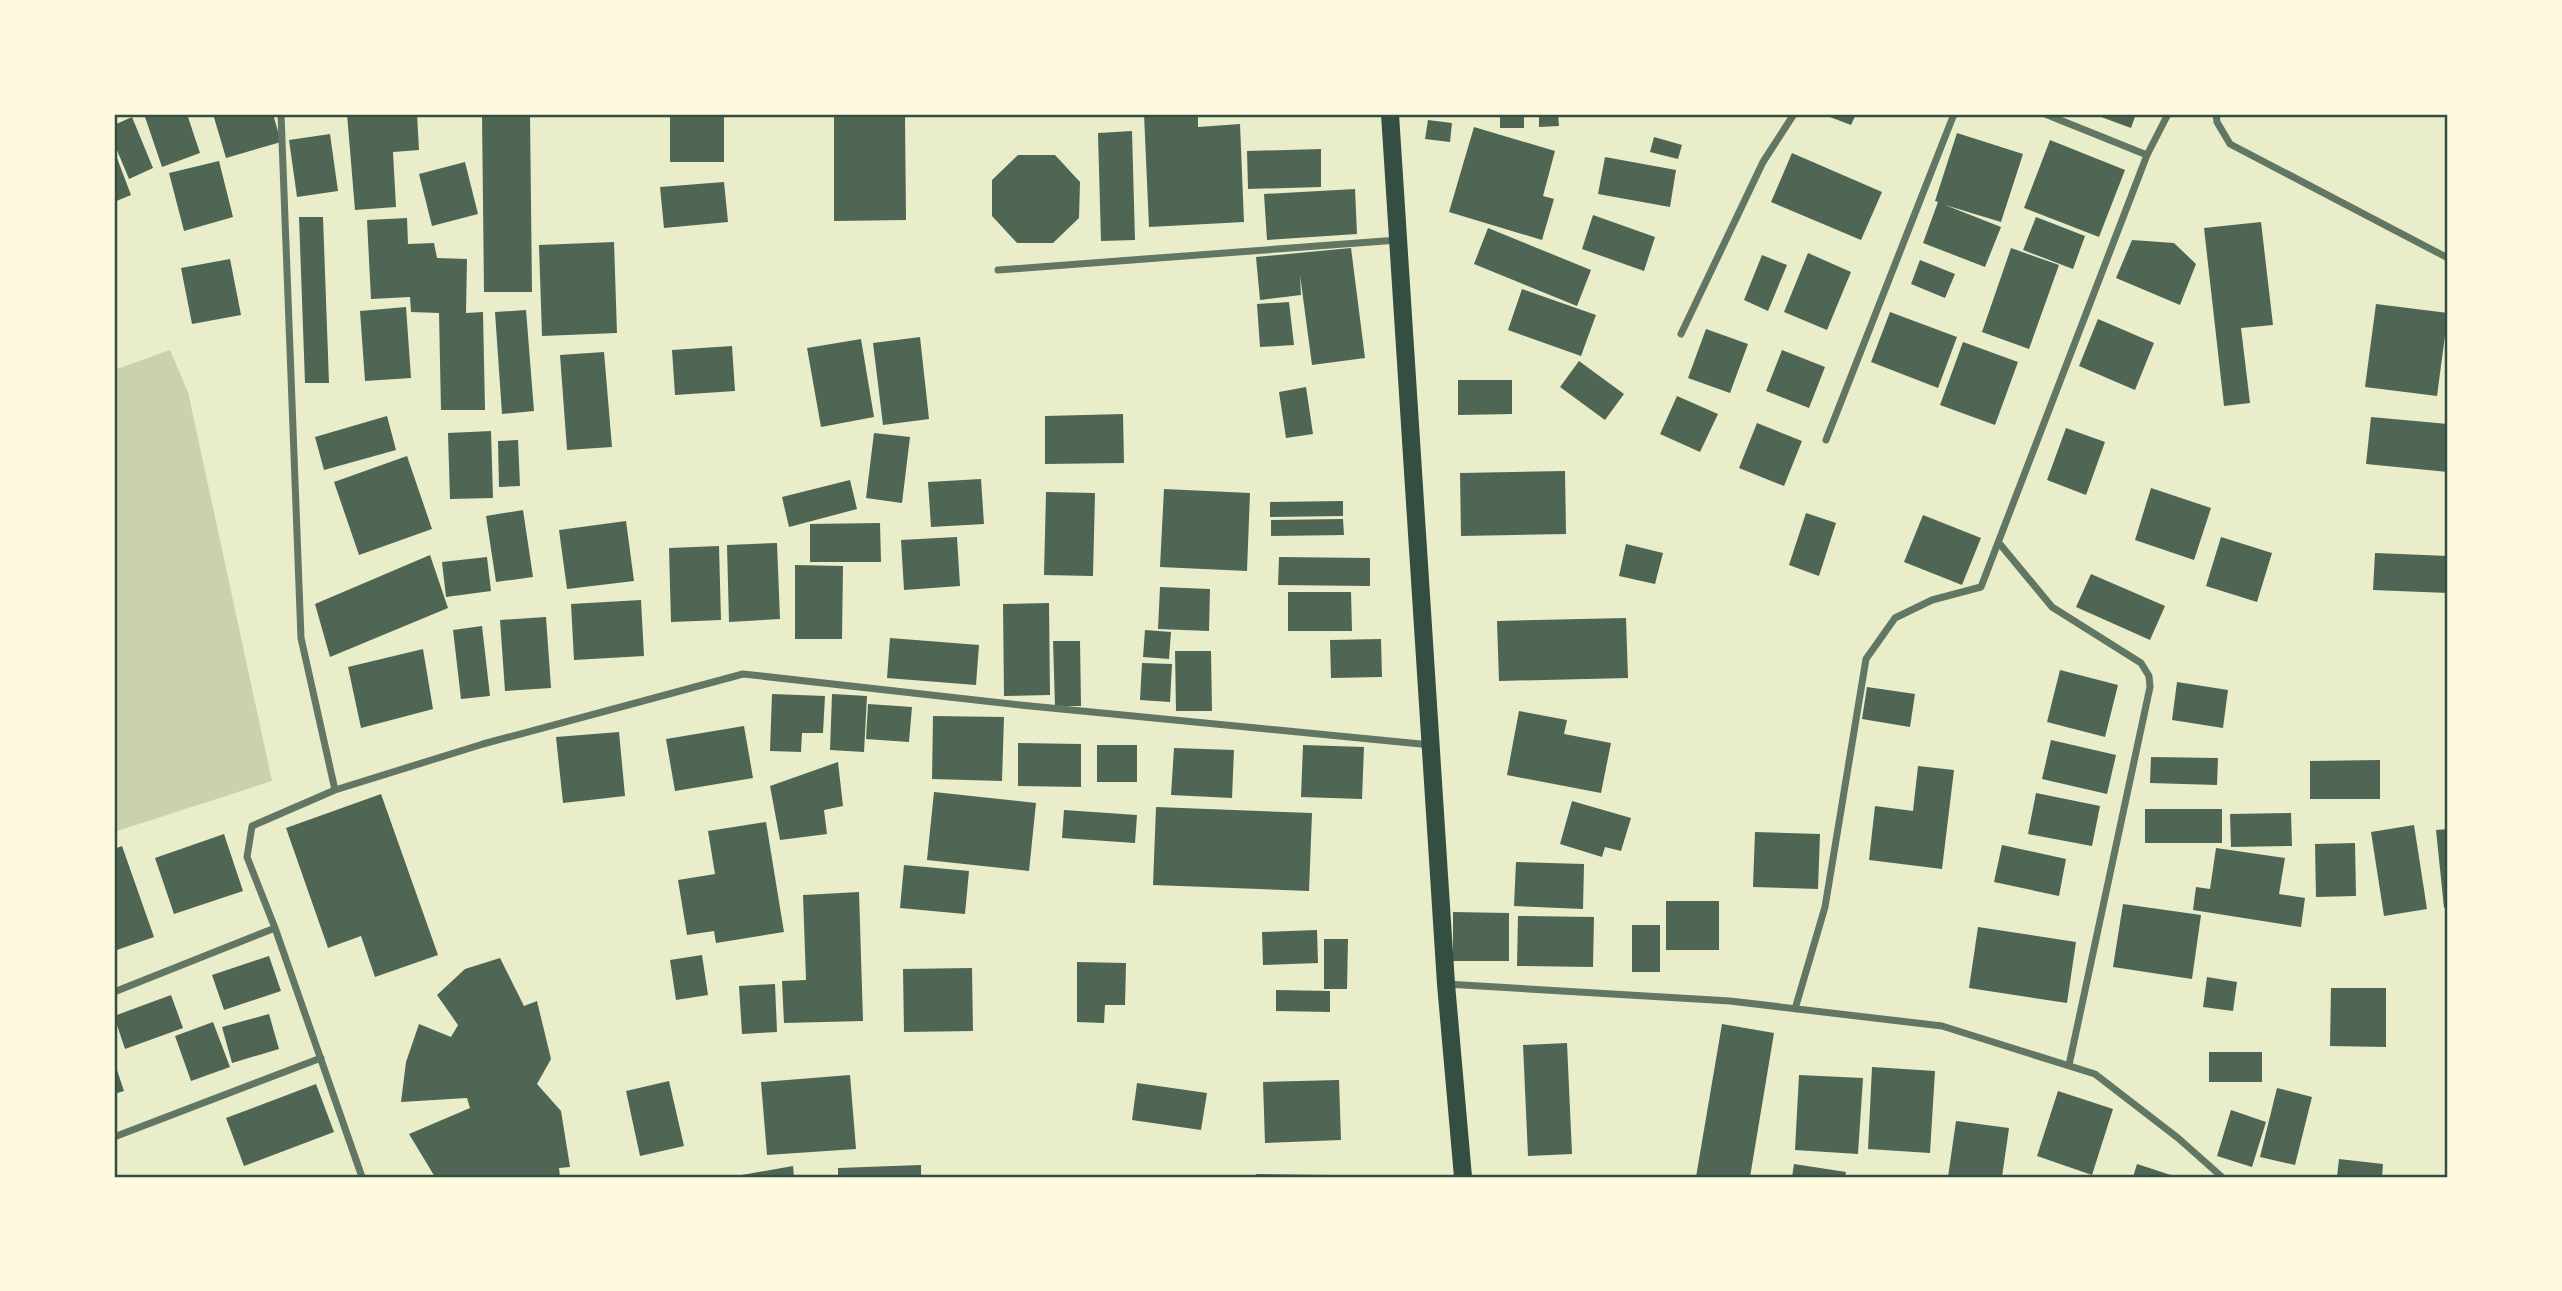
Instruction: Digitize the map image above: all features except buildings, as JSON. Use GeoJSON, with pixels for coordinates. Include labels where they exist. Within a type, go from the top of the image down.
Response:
{"type":"FeatureCollection","features":[{"type":"Feature","properties":{"kind":"main road"},"geometry":{"type":"LineString","coordinates":[[1391,114],[1446,984],[1463,1177]]}},
{"type":"Feature","properties":{"kind":"street"},"geometry":{"type":"LineString","coordinates":[[281,114],[301,638],[335,790]]}},
{"type":"Feature","properties":{"kind":"street"},"geometry":{"type":"LineString","coordinates":[[1681,334],[1763,162],[1794,114]]}},
{"type":"Feature","properties":{"kind":"street"},"geometry":{"type":"LineString","coordinates":[[1826,440],[1954,114]]}},
{"type":"Feature","properties":{"kind":"street"},"geometry":{"type":"LineString","coordinates":[[2045,114],[2147,155]]}},
{"type":"Feature","properties":{"kind":"street"},"geometry":{"type":"LineString","coordinates":[[1794,1009],[1825,907],[1866,659],[1895,618],[1932,600],[1981,587],[2147,155],[2168,114]]}},
{"type":"Feature","properties":{"kind":"street"},"geometry":{"type":"LineString","coordinates":[[2216,114],[2217,122],[2230,144],[2448,258]]}},
{"type":"Feature","properties":{"kind":"street"},"geometry":{"type":"LineString","coordinates":[[998,270],[1400,240]]}},
{"type":"Feature","properties":{"kind":"street"},"geometry":{"type":"LineString","coordinates":[[1999,543],[2052,607],[2141,663],[2149,676],[2150,687],[2069,1065]]}},
{"type":"Feature","properties":{"kind":"street"},"geometry":{"type":"LineString","coordinates":[[362,1177],[275,928],[247,857],[252,826],[335,790],[483,744],[743,674],[1020,705],[1432,745]]}},
{"type":"Feature","properties":{"kind":"street"},"geometry":{"type":"LineString","coordinates":[[114,992],[275,928]]}},
{"type":"Feature","properties":{"kind":"street"},"geometry":{"type":"LineString","coordinates":[[1446,984],[1730,1001],[1942,1026],[2095,1074],[2178,1138],[2222,1177]]}},
{"type":"Feature","properties":{"kind":"street"},"geometry":{"type":"LineString","coordinates":[[114,1138],[321,1058]]}},
{"type":"Feature","properties":{"kind":"green space"},"geometry":{"type":"Polygon","coordinates":[[[170,350],[188,392],[272,781],[114,832],[114,370],[170,350]]]}}]}
